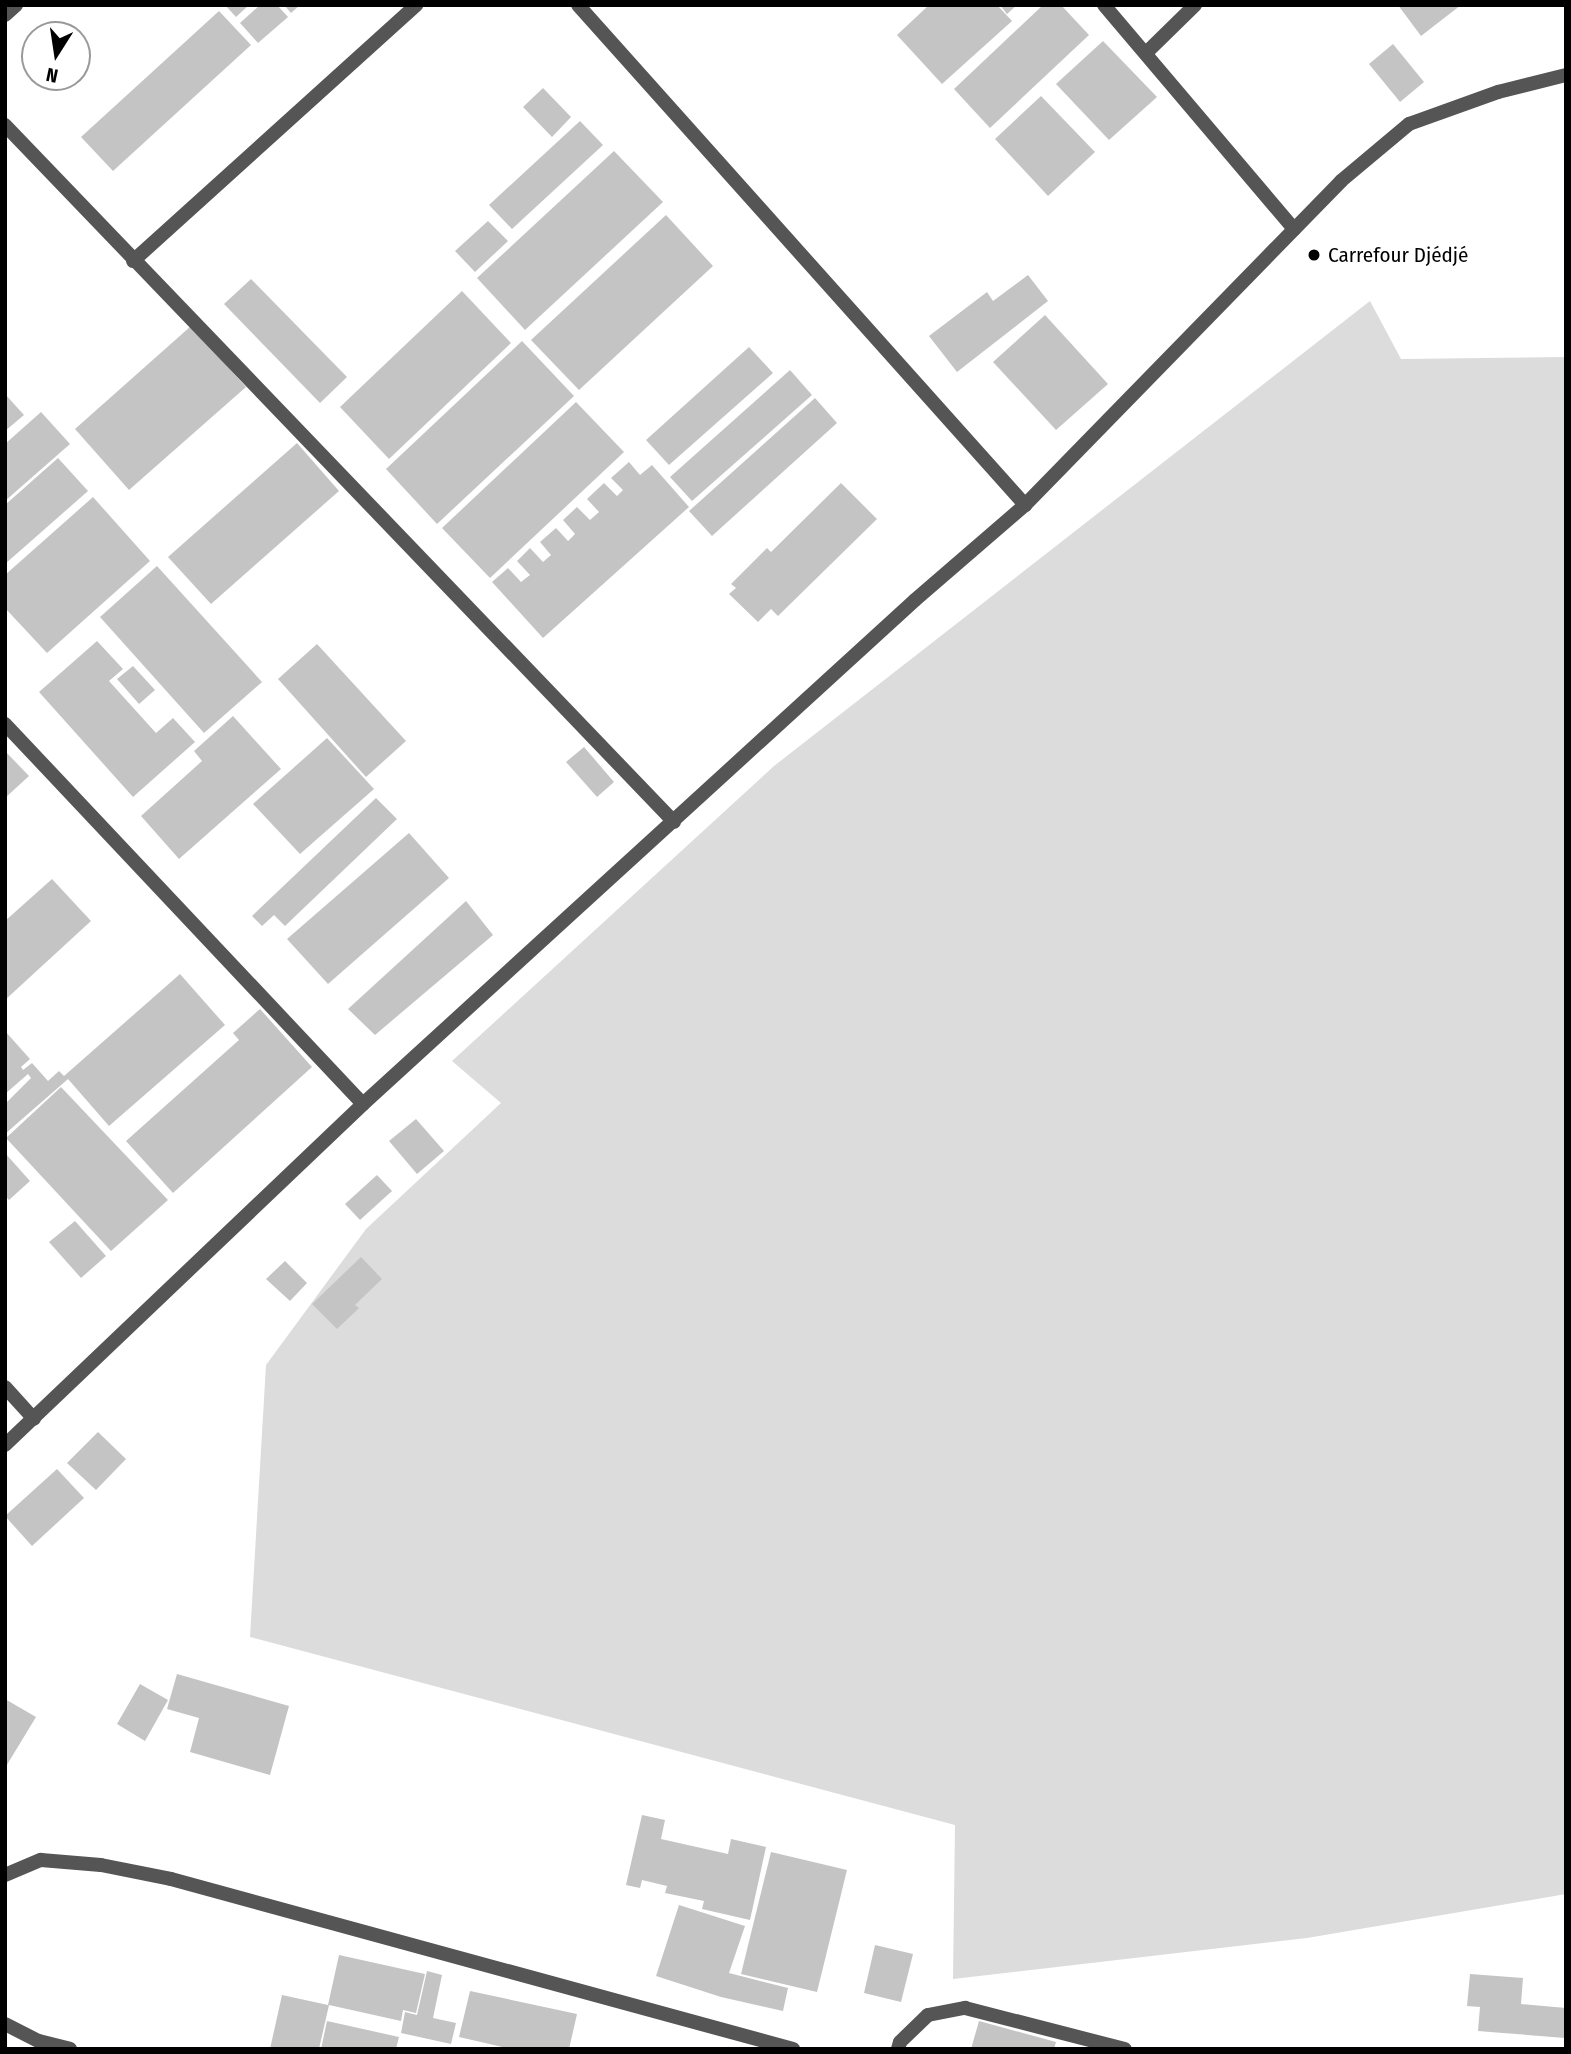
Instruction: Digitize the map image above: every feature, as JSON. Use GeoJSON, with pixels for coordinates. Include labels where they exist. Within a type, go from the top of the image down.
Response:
{"type":"FeatureCollection","features":[{"type":"Feature","properties":{"kind":"street"},"geometry":{"type":"LineString","coordinates":[[5,15],[16,5]]}},
{"type":"Feature","properties":{"kind":"street"},"geometry":{"type":"LineString","coordinates":[[133,261],[415,5]]}},
{"type":"Feature","properties":{"kind":"street"},"geometry":{"type":"LineString","coordinates":[[578,5],[1026,505]]}},
{"type":"Feature","properties":{"kind":"street"},"geometry":{"type":"LineString","coordinates":[[1104,5],[1294,229]]}},
{"type":"Feature","properties":{"kind":"street"},"geometry":{"type":"LineString","coordinates":[[1146,53],[1195,5]]}},
{"type":"Feature","properties":{"kind":"street"},"geometry":{"type":"LineString","coordinates":[[5,1445],[363,1104],[915,600],[1026,505],[1341,181],[1409,124],[1499,92],[1566,75]]}},
{"type":"Feature","properties":{"kind":"street"},"geometry":{"type":"LineString","coordinates":[[5,125],[674,822]]}},
{"type":"Feature","properties":{"kind":"street"},"geometry":{"type":"LineString","coordinates":[[5,724],[363,1104]]}},
{"type":"Feature","properties":{"kind":"street"},"geometry":{"type":"LineString","coordinates":[[5,1387],[34,1419]]}},
{"type":"Feature","properties":{"kind":"street"},"geometry":{"type":"LineString","coordinates":[[5,1875],[41,1860],[100,1865],[171,1879],[793,2049]]}},
{"type":"Feature","properties":{"kind":"street"},"geometry":{"type":"LineString","coordinates":[[898,2049],[928,2015],[965,2008],[1125,2049]]}},
{"type":"Feature","properties":{"kind":"street"},"geometry":{"type":"LineString","coordinates":[[5,2024],[39,2041],[70,2049]]}},
{"type":"Feature","properties":{"kind":"shaded area"},"geometry":{"type":"Polygon","coordinates":[[[1370,301],[1401,359],[1566,357],[1566,1894],[1307,1938],[953,1979],[955,1825],[250,1637],[266,1365],[366,1229],[501,1103],[452,1061],[774,766],[1370,301]]]}},
{"type":"Feature","properties":{"kind":"building"},"geometry":{"type":"Polygon","coordinates":[[[225,5],[249,5],[236,17],[225,5]]]}},
{"type":"Feature","properties":{"kind":"building"},"geometry":{"type":"Polygon","coordinates":[[[260,5],[277,5],[288,17],[258,43],[240,23],[260,5]]]}},
{"type":"Feature","properties":{"kind":"building"},"geometry":{"type":"Polygon","coordinates":[[[284,5],[300,5],[291,13],[284,5]]]}},
{"type":"Feature","properties":{"kind":"building"},"geometry":{"type":"Polygon","coordinates":[[[929,5],[997,5],[1012,21],[942,84],[897,35],[929,5]]]}},
{"type":"Feature","properties":{"kind":"building"},"geometry":{"type":"Polygon","coordinates":[[[1000,5],[1017,5],[1007,14],[1000,5]]]}},
{"type":"Feature","properties":{"kind":"building"},"geometry":{"type":"Polygon","coordinates":[[[1043,5],[1061,5],[1089,35],[990,128],[954,89],[1043,5]]]}},
{"type":"Feature","properties":{"kind":"building"},"geometry":{"type":"Polygon","coordinates":[[[1398,5],[1461,5],[1421,36],[1398,5]]]}},
{"type":"Feature","properties":{"kind":"building"},"geometry":{"type":"Polygon","coordinates":[[[219,11],[251,45],[113,171],[81,137],[219,11]]]}},
{"type":"Feature","properties":{"kind":"building"},"geometry":{"type":"Polygon","coordinates":[[[1103,41],[1157,97],[1109,140],[1056,84],[1103,41]]]}},
{"type":"Feature","properties":{"kind":"building"},"geometry":{"type":"Polygon","coordinates":[[[1393,44],[1424,82],[1400,102],[1369,64],[1393,44]]]}},
{"type":"Feature","properties":{"kind":"building"},"geometry":{"type":"Polygon","coordinates":[[[543,88],[571,117],[552,137],[523,107],[543,88]]]}},
{"type":"Feature","properties":{"kind":"building"},"geometry":{"type":"Polygon","coordinates":[[[1041,96],[1095,152],[1048,196],[995,139],[1041,96]]]}},
{"type":"Feature","properties":{"kind":"building"},"geometry":{"type":"Polygon","coordinates":[[[580,121],[603,145],[512,229],[489,205],[580,121]]]}},
{"type":"Feature","properties":{"kind":"building"},"geometry":{"type":"Polygon","coordinates":[[[614,151],[663,202],[525,330],[477,278],[614,151]]]}},
{"type":"Feature","properties":{"kind":"building"},"geometry":{"type":"Polygon","coordinates":[[[666,215],[713,266],[579,390],[531,340],[666,215]]]}},
{"type":"Feature","properties":{"kind":"building"},"geometry":{"type":"Polygon","coordinates":[[[488,221],[508,241],[475,272],[455,251],[488,221]]]}},
{"type":"Feature","properties":{"kind":"building"},"geometry":{"type":"Polygon","coordinates":[[[1028,275],[1048,301],[957,372],[929,336],[987,292],[993,301],[1028,275]]]}},
{"type":"Feature","properties":{"kind":"building"},"geometry":{"type":"Polygon","coordinates":[[[251,279],[347,377],[320,403],[224,304],[251,279]]]}},
{"type":"Feature","properties":{"kind":"building"},"geometry":{"type":"Polygon","coordinates":[[[462,291],[511,343],[389,459],[340,407],[462,291]]]}},
{"type":"Feature","properties":{"kind":"building"},"geometry":{"type":"Polygon","coordinates":[[[1045,315],[1108,384],[1056,430],[993,362],[1045,315]]]}},
{"type":"Feature","properties":{"kind":"building"},"geometry":{"type":"Polygon","coordinates":[[[191,326],[246,387],[129,490],[75,429],[191,326]]]}},
{"type":"Feature","properties":{"kind":"building"},"geometry":{"type":"Polygon","coordinates":[[[522,341],[574,396],[437,524],[386,469],[522,341]]]}},
{"type":"Feature","properties":{"kind":"building"},"geometry":{"type":"Polygon","coordinates":[[[749,347],[773,373],[669,465],[646,440],[749,347]]]}},
{"type":"Feature","properties":{"kind":"building"},"geometry":{"type":"Polygon","coordinates":[[[790,370],[812,395],[692,501],[670,477],[790,370]]]}},
{"type":"Feature","properties":{"kind":"building"},"geometry":{"type":"Polygon","coordinates":[[[5,394],[24,415],[5,431],[5,394]]]}},
{"type":"Feature","properties":{"kind":"building"},"geometry":{"type":"Polygon","coordinates":[[[815,398],[837,423],[712,536],[689,511],[815,398]]]}},
{"type":"Feature","properties":{"kind":"building"},"geometry":{"type":"Polygon","coordinates":[[[576,402],[624,452],[490,578],[442,528],[576,402]]]}},
{"type":"Feature","properties":{"kind":"building"},"geometry":{"type":"Polygon","coordinates":[[[41,412],[70,444],[5,501],[5,444],[41,412]]]}},
{"type":"Feature","properties":{"kind":"building"},"geometry":{"type":"Polygon","coordinates":[[[297,443],[339,491],[211,604],[168,557],[297,443]]]}},
{"type":"Feature","properties":{"kind":"building"},"geometry":{"type":"Polygon","coordinates":[[[58,458],[88,491],[5,564],[5,505],[58,458]]]}},
{"type":"Feature","properties":{"kind":"building"},"geometry":{"type":"Polygon","coordinates":[[[629,462],[640,475],[652,465],[689,507],[543,638],[492,582],[508,568],[521,582],[530,575],[517,561],[530,548],[543,562],[551,555],[540,542],[556,528],[568,541],[575,534],[563,520],[577,507],[590,520],[599,512],[587,499],[604,483],[617,496],[623,490],[611,478],[629,462]]]}},
{"type":"Feature","properties":{"kind":"building"},"geometry":{"type":"Polygon","coordinates":[[[841,483],[877,519],[778,616],[771,609],[758,622],[729,594],[736,588],[731,584],[767,548],[771,552],[841,483]]]}},
{"type":"Feature","properties":{"kind":"building"},"geometry":{"type":"Polygon","coordinates":[[[93,497],[150,561],[47,653],[5,608],[5,575],[93,497]]]}},
{"type":"Feature","properties":{"kind":"building"},"geometry":{"type":"Polygon","coordinates":[[[157,566],[262,682],[204,733],[100,617],[157,566]]]}},
{"type":"Feature","properties":{"kind":"building"},"geometry":{"type":"Polygon","coordinates":[[[97,641],[123,669],[109,681],[156,733],[173,718],[195,742],[133,797],[39,692],[97,641]]]}},
{"type":"Feature","properties":{"kind":"building"},"geometry":{"type":"Polygon","coordinates":[[[317,644],[406,741],[366,777],[278,679],[317,644]]]}},
{"type":"Feature","properties":{"kind":"building"},"geometry":{"type":"Polygon","coordinates":[[[133,666],[155,690],[139,704],[117,679],[133,666]]]}},
{"type":"Feature","properties":{"kind":"building"},"geometry":{"type":"Polygon","coordinates":[[[233,716],[281,769],[179,859],[141,816],[202,761],[194,751],[233,716]]]}},
{"type":"Feature","properties":{"kind":"building"},"geometry":{"type":"Polygon","coordinates":[[[327,738],[374,789],[300,854],[253,804],[327,738]]]}},
{"type":"Feature","properties":{"kind":"building"},"geometry":{"type":"Polygon","coordinates":[[[584,747],[614,782],[597,797],[566,762],[584,747]]]}},
{"type":"Feature","properties":{"kind":"building"},"geometry":{"type":"Polygon","coordinates":[[[5,751],[29,776],[5,798],[5,751]]]}},
{"type":"Feature","properties":{"kind":"building"},"geometry":{"type":"Polygon","coordinates":[[[376,798],[397,819],[285,926],[274,915],[262,926],[252,916],[376,798]]]}},
{"type":"Feature","properties":{"kind":"building"},"geometry":{"type":"Polygon","coordinates":[[[409,833],[449,878],[328,984],[287,939],[409,833]]]}},
{"type":"Feature","properties":{"kind":"building"},"geometry":{"type":"Polygon","coordinates":[[[52,879],[91,921],[5,1000],[5,921],[52,879]]]}},
{"type":"Feature","properties":{"kind":"building"},"geometry":{"type":"Polygon","coordinates":[[[466,901],[493,935],[375,1035],[348,1009],[466,901]]]}},
{"type":"Feature","properties":{"kind":"building"},"geometry":{"type":"Polygon","coordinates":[[[180,974],[225,1025],[109,1126],[68,1079],[5,1134],[5,1104],[31,1078],[28,1074],[5,1094],[5,1031],[30,1059],[21,1067],[23,1070],[32,1063],[48,1081],[59,1071],[64,1076],[180,974]]]}},
{"type":"Feature","properties":{"kind":"building"},"geometry":{"type":"Polygon","coordinates":[[[260,1009],[312,1067],[173,1193],[126,1141],[239,1040],[233,1033],[260,1009]]]}},
{"type":"Feature","properties":{"kind":"building"},"geometry":{"type":"Polygon","coordinates":[[[61,1087],[168,1200],[111,1251],[6,1138],[61,1087]]]}},
{"type":"Feature","properties":{"kind":"building"},"geometry":{"type":"Polygon","coordinates":[[[416,1119],[444,1151],[417,1174],[389,1141],[416,1119]]]}},
{"type":"Feature","properties":{"kind":"building"},"geometry":{"type":"Polygon","coordinates":[[[5,1153],[30,1181],[9,1200],[5,1196],[5,1153]]]}},
{"type":"Feature","properties":{"kind":"building"},"geometry":{"type":"Polygon","coordinates":[[[377,1175],[392,1191],[360,1220],[345,1204],[377,1175]]]}},
{"type":"Feature","properties":{"kind":"building"},"geometry":{"type":"Polygon","coordinates":[[[75,1221],[106,1256],[81,1278],[49,1242],[75,1221]]]}},
{"type":"Feature","properties":{"kind":"building"},"geometry":{"type":"Polygon","coordinates":[[[361,1257],[382,1279],[355,1305],[359,1308],[337,1329],[312,1304],[361,1257]]]}},
{"type":"Feature","properties":{"kind":"building"},"geometry":{"type":"Polygon","coordinates":[[[285,1261],[307,1283],[290,1301],[266,1279],[285,1261]]]}},
{"type":"Feature","properties":{"kind":"building"},"geometry":{"type":"Polygon","coordinates":[[[98,1432],[126,1459],[96,1490],[67,1463],[98,1432]]]}},
{"type":"Feature","properties":{"kind":"building"},"geometry":{"type":"Polygon","coordinates":[[[57,1469],[84,1498],[32,1546],[5,1516],[57,1469]]]}},
{"type":"Feature","properties":{"kind":"building"},"geometry":{"type":"Polygon","coordinates":[[[177,1674],[289,1706],[270,1775],[190,1752],[199,1718],[167,1709],[177,1674]]]}},
{"type":"Feature","properties":{"kind":"building"},"geometry":{"type":"Polygon","coordinates":[[[140,1684],[168,1700],[145,1741],[117,1724],[140,1684]]]}},
{"type":"Feature","properties":{"kind":"building"},"geometry":{"type":"Polygon","coordinates":[[[5,1699],[36,1717],[5,1768],[5,1699]]]}},
{"type":"Feature","properties":{"kind":"building"},"geometry":{"type":"Polygon","coordinates":[[[642,1815],[665,1820],[661,1839],[728,1854],[731,1839],[766,1847],[750,1920],[702,1909],[704,1901],[665,1893],[667,1886],[642,1880],[640,1888],[626,1885],[642,1815]]]}},
{"type":"Feature","properties":{"kind":"building"},"geometry":{"type":"Polygon","coordinates":[[[771,1852],[847,1870],[817,1992],[741,1974],[771,1852]]]}},
{"type":"Feature","properties":{"kind":"building"},"geometry":{"type":"Polygon","coordinates":[[[679,1905],[745,1926],[729,1973],[788,1988],[783,2011],[721,1997],[656,1976],[679,1905]]]}},
{"type":"Feature","properties":{"kind":"building"},"geometry":{"type":"Polygon","coordinates":[[[875,1945],[913,1954],[901,2002],[864,1993],[875,1945]]]}},
{"type":"Feature","properties":{"kind":"building"},"geometry":{"type":"Polygon","coordinates":[[[339,1955],[425,1974],[416,2013],[403,2010],[401,2021],[329,2005],[319,2049],[270,2049],[282,1995],[328,2005],[339,1955]]]}},
{"type":"Feature","properties":{"kind":"building"},"geometry":{"type":"Polygon","coordinates":[[[427,1971],[442,1975],[433,2018],[456,2023],[451,2044],[401,2033],[405,2012],[417,2015],[427,1971]]]}},
{"type":"Feature","properties":{"kind":"building"},"geometry":{"type":"Polygon","coordinates":[[[1470,1974],[1523,1978],[1521,2004],[1566,2008],[1565,2038],[1478,2031],[1480,2007],[1467,2006],[1470,1974]]]}},
{"type":"Feature","properties":{"kind":"building"},"geometry":{"type":"Polygon","coordinates":[[[470,1991],[577,2014],[569,2049],[511,2049],[459,2037],[470,1991]]]}},
{"type":"Feature","properties":{"kind":"building"},"geometry":{"type":"Polygon","coordinates":[[[327,2021],[399,2037],[396,2049],[321,2049],[327,2021]]]}},
{"type":"Feature","properties":{"kind":"building"},"geometry":{"type":"Polygon","coordinates":[[[979,2021],[1056,2042],[1054,2049],[971,2049],[979,2021]]]}},
{"type":"Feature","properties":{"kind":"place","name":"Carrefour Djédjé"},"geometry":{"type":"Point","coordinates":[1314,255]}}]}
